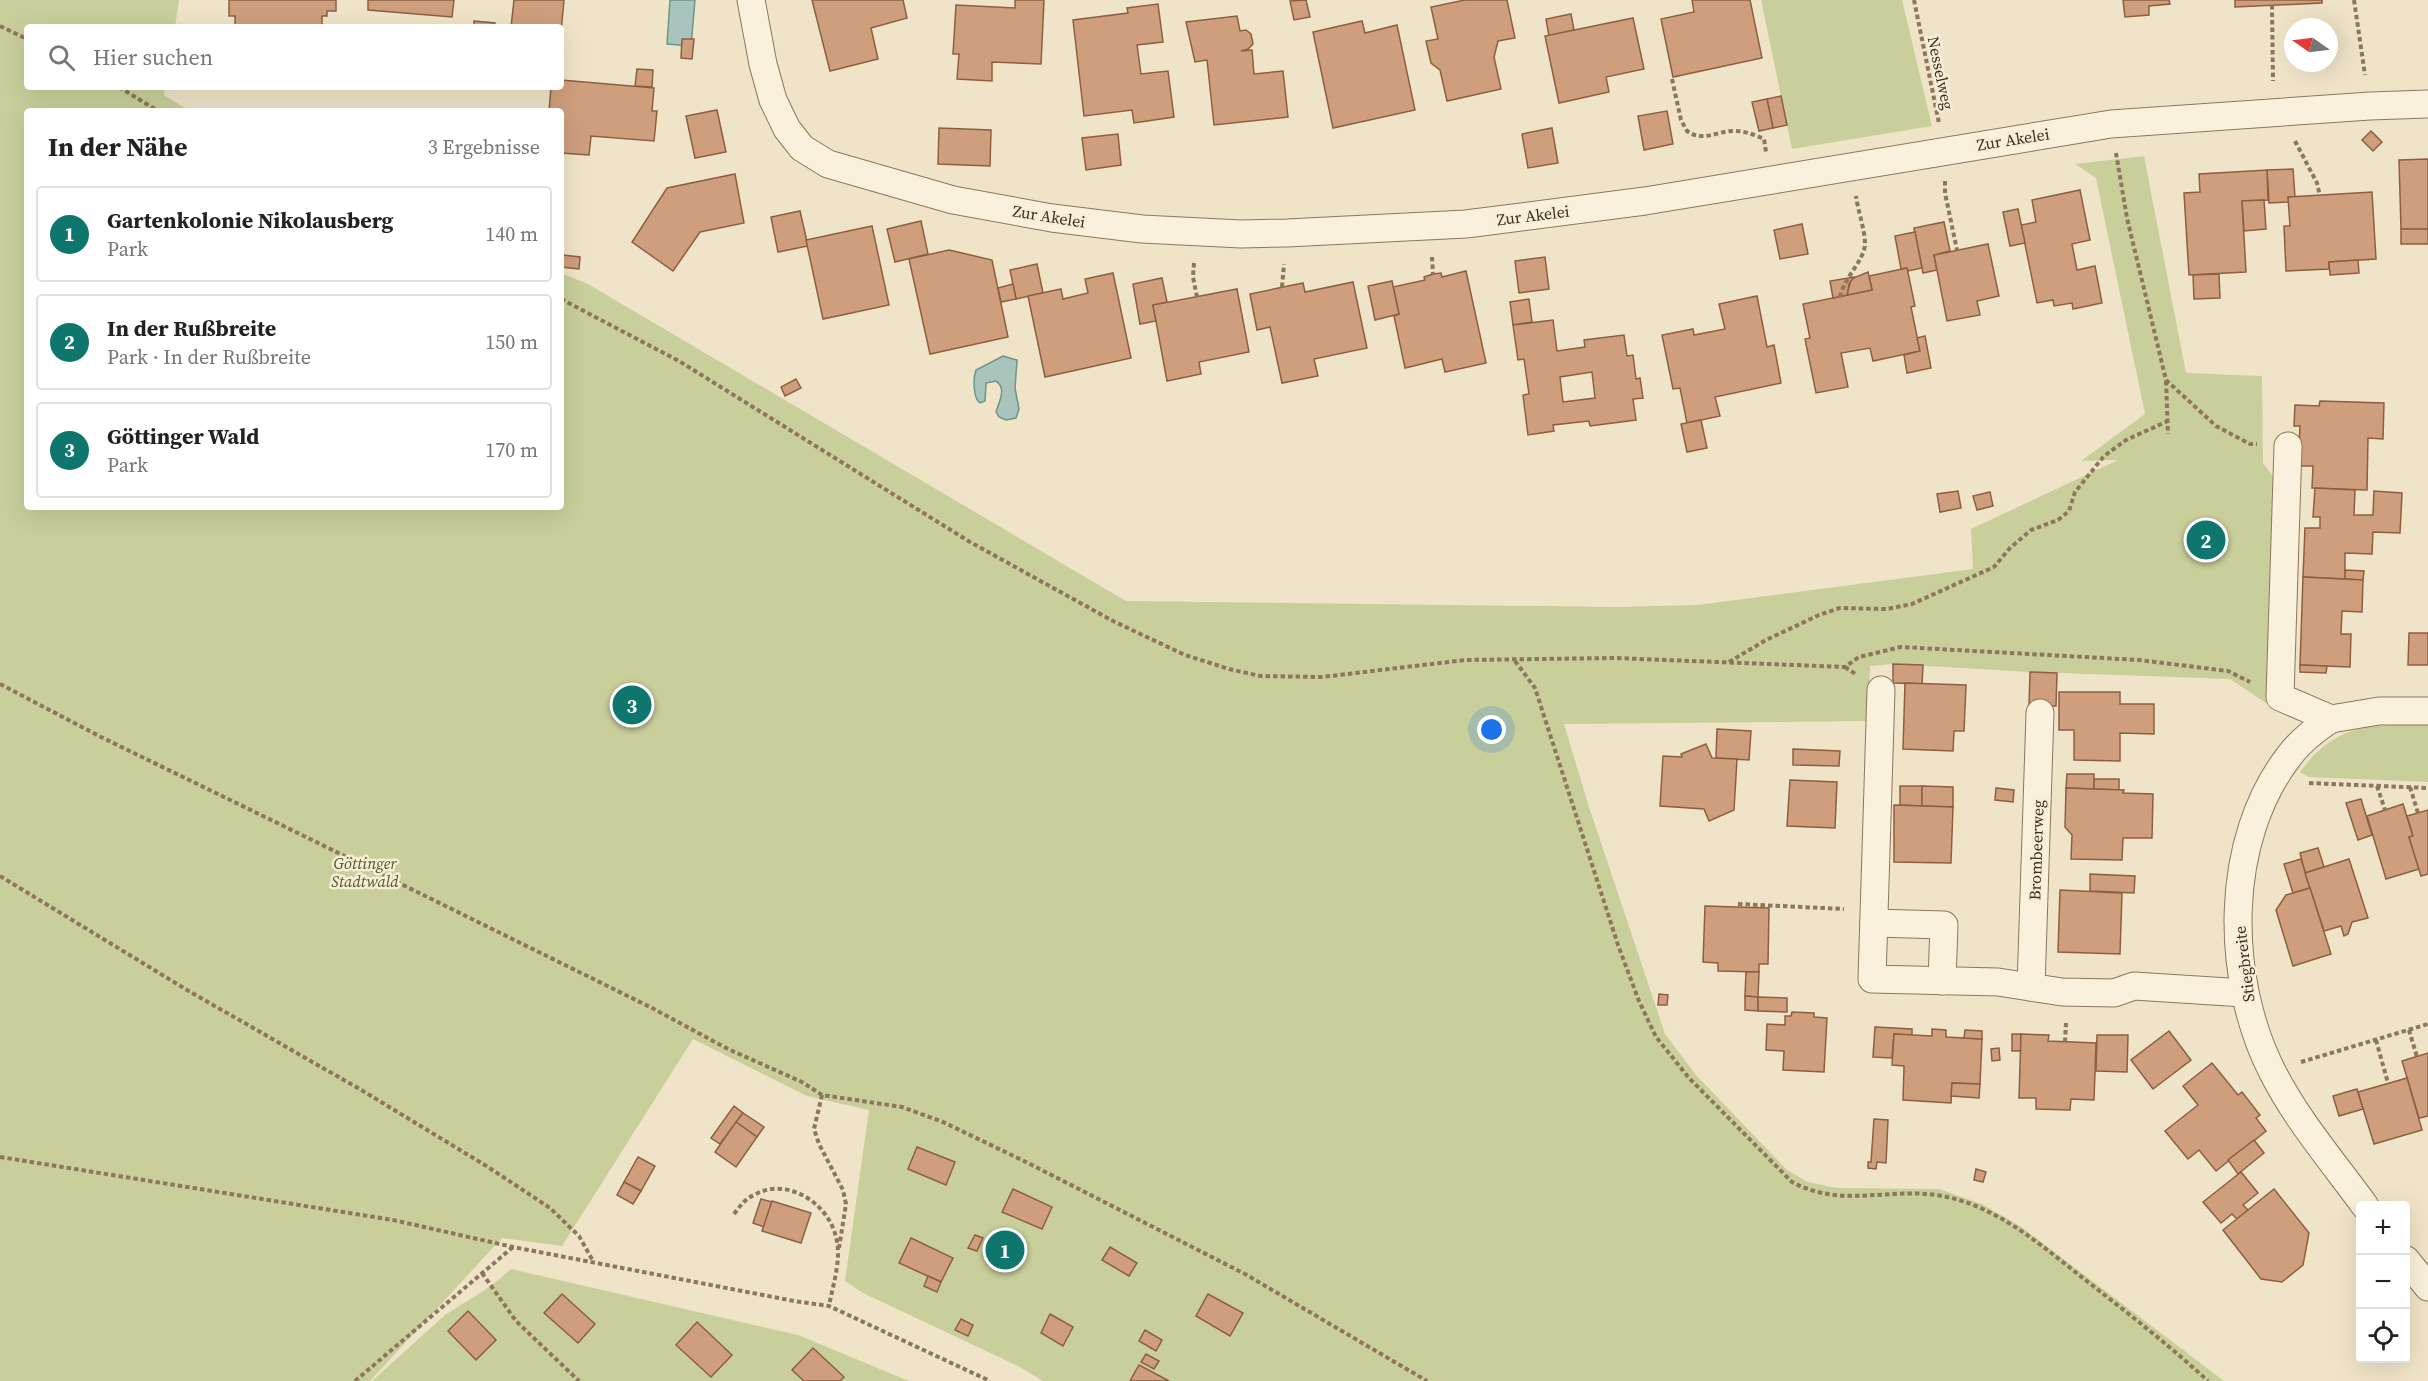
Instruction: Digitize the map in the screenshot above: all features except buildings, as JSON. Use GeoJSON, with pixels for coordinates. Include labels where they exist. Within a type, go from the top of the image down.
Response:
{"type":"FeatureCollection","features":[{"type":"Feature","properties":{"kind":"street","name":"Zur Akelei"},"geometry":{"type":"LineString","coordinates":[[751,0],[763,64],[773,100],[787,129],[802,148],[828,164],[953,200],[1052,218],[1153,230],[1241,234],[1322,233],[1466,224],[1646,201],[2111,124],[2283,111],[2428,104]]}},
{"type":"Feature","properties":{"kind":"street"},"geometry":{"type":"LineString","coordinates":[[2288,446],[2280,697],[2331,718],[2379,711],[2428,711]]}},
{"type":"Feature","properties":{"kind":"street"},"geometry":{"type":"LineString","coordinates":[[1881,690],[1872,979],[1998,982],[2062,992],[2114,993],[2134,986],[2244,993]]}},
{"type":"Feature","properties":{"kind":"street","name":"Brombeerweg"},"geometry":{"type":"LineString","coordinates":[[2031,987],[2040,713]]}},
{"type":"Feature","properties":{"kind":"street","name":"Stiegbreite"},"geometry":{"type":"LineString","coordinates":[[2331,718],[2310,734],[2290,755],[2273,782],[2253,826],[2246,848],[2238,922],[2244,993],[2255,1031],[2272,1071],[2313,1136],[2361,1201]]}},
{"type":"Feature","properties":{"kind":"street"},"geometry":{"type":"LineString","coordinates":[[1874,921],[1944,926],[1942,981]]}},
{"type":"Feature","properties":{"kind":"street"},"geometry":{"type":"LineString","coordinates":[[2414,1258],[2428,1287]]}},
{"type":"Feature","properties":{"kind":"path","name":"Nesselweg"},"geometry":{"type":"LineString","coordinates":[[1914,0],[1945,150],[1945,193],[1957,250]]}},
{"type":"Feature","properties":{"kind":"path"},"geometry":{"type":"LineString","coordinates":[[2354,0],[2370,106]]}},
{"type":"Feature","properties":{"kind":"path"},"geometry":{"type":"LineString","coordinates":[[2272,5],[2283,111],[2298,150],[2317,183],[2320,196]]}},
{"type":"Feature","properties":{"kind":"path"},"geometry":{"type":"LineString","coordinates":[[0,26],[24,38]]}},
{"type":"Feature","properties":{"kind":"path"},"geometry":{"type":"LineString","coordinates":[[1672,80],[1681,120],[1687,131],[1704,137],[1735,131],[1764,139],[1771,179]]}},
{"type":"Feature","properties":{"kind":"path"},"geometry":{"type":"LineString","coordinates":[[125,90],[153,108]]}},
{"type":"Feature","properties":{"kind":"path"},"geometry":{"type":"LineString","coordinates":[[2111,124],[2127,218],[2166,380],[2168,434]]}},
{"type":"Feature","properties":{"kind":"path"},"geometry":{"type":"LineString","coordinates":[[1840,297],[1843,285],[1861,256],[1864,244],[1850,166]]}},
{"type":"Feature","properties":{"kind":"path"},"geometry":{"type":"LineString","coordinates":[[564,301],[679,361],[970,542],[1113,621],[1185,655],[1228,669],[1260,676],[1287,678],[1377,672],[1466,660],[1616,658],[1845,668],[1859,657],[1901,647],[2139,660],[2228,671],[2280,697]]}},
{"type":"Feature","properties":{"kind":"path"},"geometry":{"type":"LineString","coordinates":[[2166,380],[2216,426],[2250,444],[2288,446]]}},
{"type":"Feature","properties":{"kind":"path"},"geometry":{"type":"LineString","coordinates":[[1728,663],[1766,640],[1819,615],[1840,608],[1887,609],[1912,604],[1994,567],[2010,548],[2031,530],[2058,520],[2069,512],[2075,492],[2104,456],[2126,440],[2168,421]]}},
{"type":"Feature","properties":{"kind":"path"},"geometry":{"type":"LineString","coordinates":[[1515,661],[1535,688],[1586,850],[1639,1001],[1656,1037],[1689,1078],[1792,1182],[1807,1190],[1834,1194],[1867,1197],[1936,1194],[1980,1206],[2027,1235],[2165,1342],[2208,1381]]}},
{"type":"Feature","properties":{"kind":"path"},"geometry":{"type":"LineString","coordinates":[[0,684],[101,737],[641,1003],[728,1049],[802,1082],[822,1095],[902,1107],[943,1122],[1116,1206],[1245,1274],[1427,1381]]}},
{"type":"Feature","properties":{"kind":"path"},"geometry":{"type":"LineString","coordinates":[[2273,782],[2428,788]]}},
{"type":"Feature","properties":{"kind":"path"},"geometry":{"type":"LineString","coordinates":[[2377,786],[2385,810]]}},
{"type":"Feature","properties":{"kind":"path"},"geometry":{"type":"LineString","coordinates":[[2410,787],[2418,813]]}},
{"type":"Feature","properties":{"kind":"path"},"geometry":{"type":"LineString","coordinates":[[0,876],[166,978],[363,1091],[497,1173],[550,1208],[579,1236],[594,1262]]}},
{"type":"Feature","properties":{"kind":"path"},"geometry":{"type":"LineString","coordinates":[[1738,904],[1838,907],[1874,921]]}},
{"type":"Feature","properties":{"kind":"path"},"geometry":{"type":"LineString","coordinates":[[2272,1071],[2428,1024]]}},
{"type":"Feature","properties":{"kind":"path"},"geometry":{"type":"LineString","coordinates":[[2409,1030],[2417,1057]]}},
{"type":"Feature","properties":{"kind":"path"},"geometry":{"type":"LineString","coordinates":[[2376,1040],[2388,1083]]}},
{"type":"Feature","properties":{"kind":"path"},"geometry":{"type":"LineString","coordinates":[[822,1095],[814,1129],[819,1144],[843,1190],[846,1204],[829,1305]]}},
{"type":"Feature","properties":{"kind":"path"},"geometry":{"type":"LineString","coordinates":[[0,1157],[393,1220],[513,1247],[794,1301],[829,1305],[990,1381]]}},
{"type":"Feature","properties":{"kind":"path"},"geometry":{"type":"LineString","coordinates":[[734,1214],[755,1194],[779,1189],[793,1190],[806,1196],[825,1215],[833,1227],[838,1252]]}},
{"type":"Feature","properties":{"kind":"path"},"geometry":{"type":"LineString","coordinates":[[355,1381],[513,1247]]}},
{"type":"Feature","properties":{"kind":"path"},"geometry":{"type":"LineString","coordinates":[[482,1273],[516,1321],[579,1381]]}},
{"type":"Feature","properties":{"kind":"green space","name":"Göttinger Stadtwald"},"geometry":{"type":"Polygon","coordinates":[[[0,0],[179,0],[175,24],[24,24],[24,90],[165,90],[164,95],[185,108],[24,108],[24,510],[564,510],[564,274],[588,284],[1126,601],[1617,607],[1698,605],[1973,569],[1971,529],[2118,460],[2081,461],[2145,414],[2096,178],[2075,164],[2144,156],[2186,373],[2262,376],[2263,463],[2278,483],[2269,705],[2230,679],[2030,672],[1893,664],[1870,666],[1869,721],[1564,724],[1589,807],[1665,1034],[1696,1075],[1787,1170],[1808,1182],[1837,1188],[1939,1189],[1982,1204],[2020,1226],[2224,1381],[1043,1381],[1018,1366],[863,1293],[845,1281],[869,1110],[807,1096],[693,1039],[562,1246],[502,1238],[370,1381],[0,1381],[0,0]]]}},
{"type":"Feature","properties":{"kind":"green space"},"geometry":{"type":"Polygon","coordinates":[[[1761,0],[1902,0],[1932,126],[1792,149],[1761,0]]]}},
{"type":"Feature","properties":{"kind":"green space"},"geometry":{"type":"Polygon","coordinates":[[[2389,725],[2428,725],[2428,782],[2309,777],[2300,772],[2313,756],[2341,735],[2356,730],[2389,725]]]}},
{"type":"Feature","properties":{"kind":"green space"},"geometry":{"type":"Polygon","coordinates":[[[511,1269],[798,1335],[909,1381],[372,1381],[445,1315],[491,1286],[511,1269]]]}},
{"type":"Feature","properties":{"kind":"water"},"geometry":{"type":"Polygon","coordinates":[[[670,0],[695,0],[691,46],[667,44],[670,0]]]}},
{"type":"Feature","properties":{"kind":"water"},"geometry":{"type":"Polygon","coordinates":[[[1003,356],[1017,360],[1015,388],[1019,409],[1016,418],[1006,420],[999,417],[996,412],[1002,391],[996,381],[986,383],[985,401],[980,403],[974,388],[976,370],[1003,356]]]}},
{"type":"Feature","properties":{"kind":"place","name":"In der Rußbreite"},"geometry":{"type":"Point","coordinates":[2206,540]}},
{"type":"Feature","properties":{"kind":"place","name":"Göttinger Wald"},"geometry":{"type":"Point","coordinates":[632,705]}},
{"type":"Feature","properties":{"kind":"place","name":"Gartenkolonie Nikolausberg"},"geometry":{"type":"Point","coordinates":[1005,1250]}}]}
